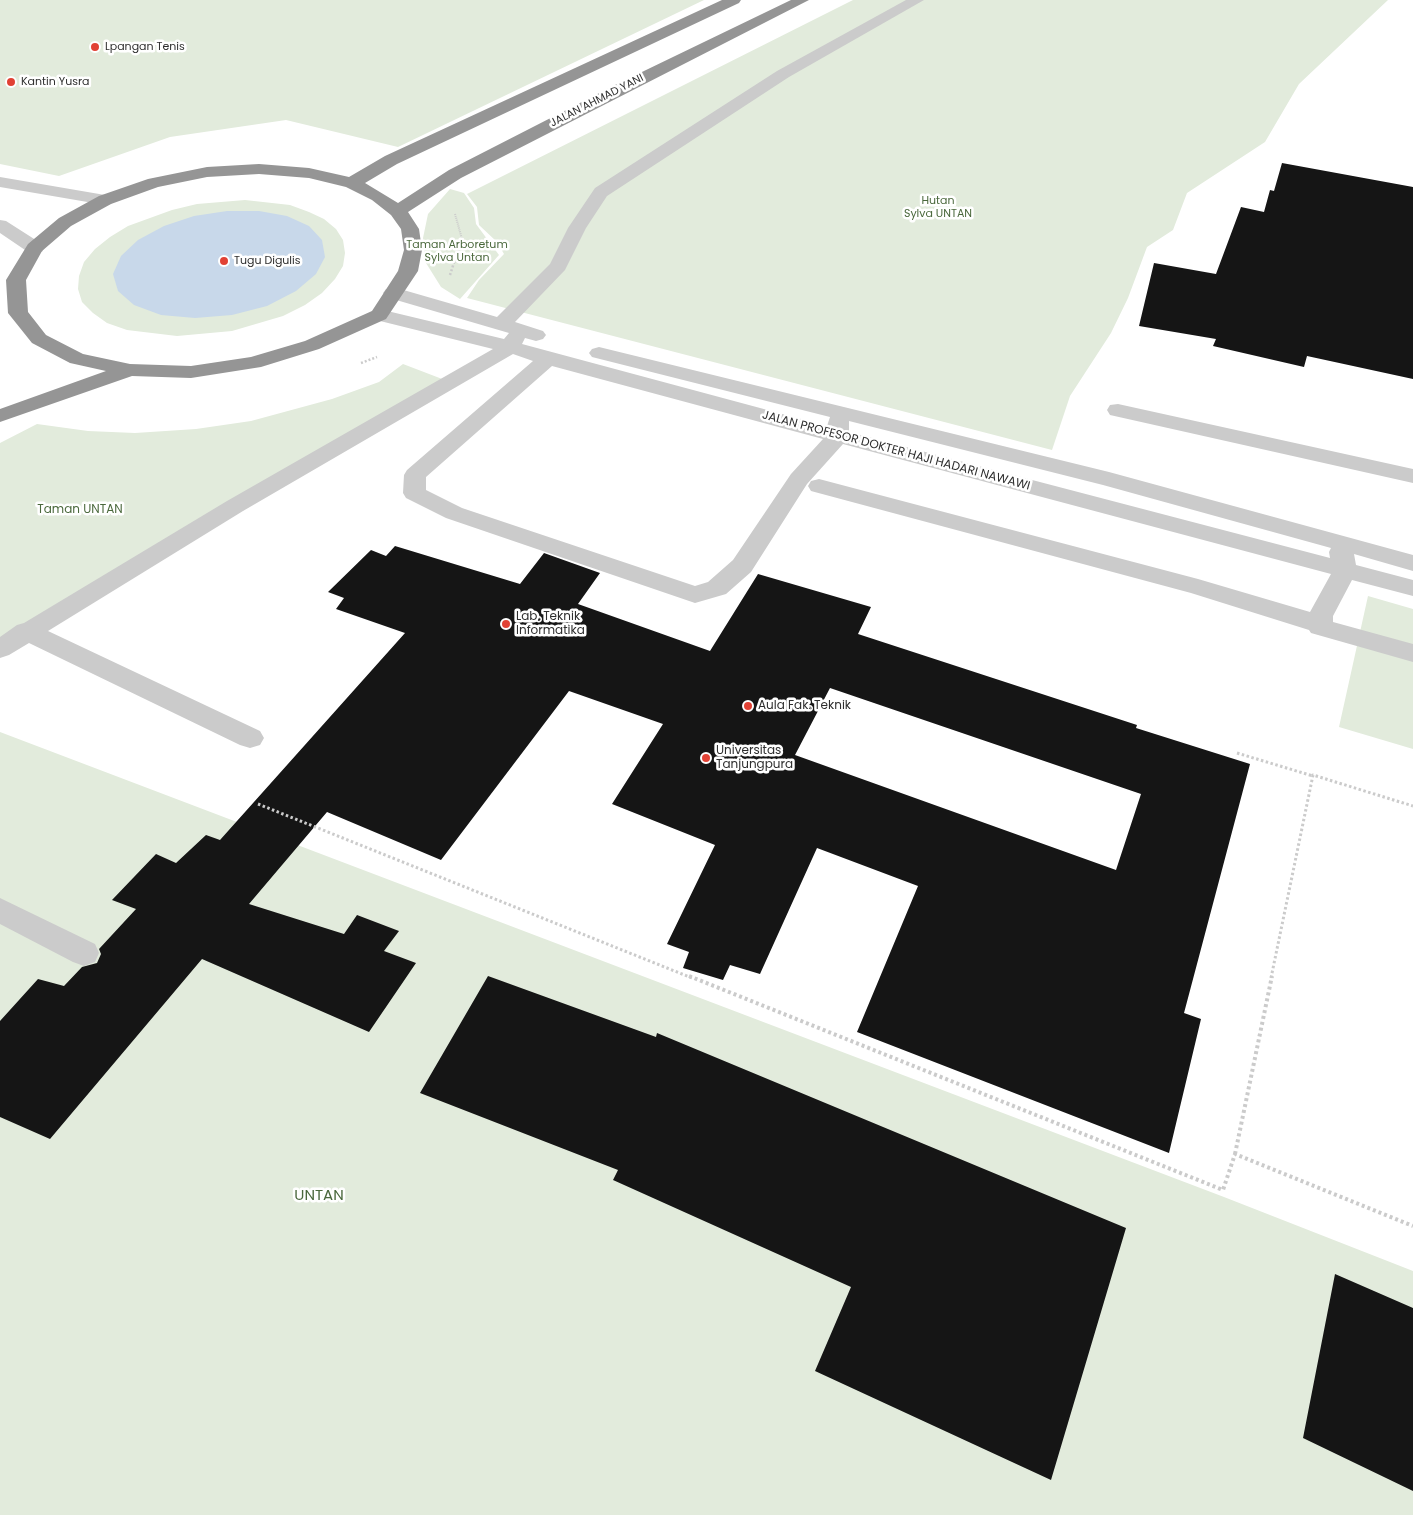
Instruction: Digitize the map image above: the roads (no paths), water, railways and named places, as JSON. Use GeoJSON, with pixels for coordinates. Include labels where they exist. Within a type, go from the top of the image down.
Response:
{"type":"FeatureCollection","features":[{"type":"Feature","properties":{"kind":"highway"},"geometry":{"type":"LineString","coordinates":[[352,183],[391,160],[734,0]]}},
{"type":"Feature","properties":{"kind":"highway","name":"JALAN AHMAD YANI"},"geometry":{"type":"LineString","coordinates":[[398,211],[470,166],[621,88],[802,0]]}},
{"type":"Feature","properties":{"kind":"highway"},"geometry":{"type":"LineString","coordinates":[[259,169],[309,173],[352,183],[378,196],[398,211],[410,229],[413,250],[408,271],[379,315],[312,346],[254,363],[191,372],[130,370],[77,359],[39,339],[18,313],[16,280],[34,248],[65,222],[105,200],[154,183],[216,172],[259,169]]}},
{"type":"Feature","properties":{"kind":"highway"},"geometry":{"type":"LineString","coordinates":[[0,325],[18,313]]}},
{"type":"Feature","properties":{"kind":"highway"},"geometry":{"type":"LineString","coordinates":[[0,416],[130,370]]}},
{"type":"Feature","properties":{"kind":"street"},"geometry":{"type":"LineString","coordinates":[[0,648],[235,506],[510,334],[558,266],[577,228],[601,192],[783,74],[917,0]]}},
{"type":"Feature","properties":{"kind":"street"},"geometry":{"type":"LineString","coordinates":[[0,182],[105,200]]}},
{"type":"Feature","properties":{"kind":"street"},"geometry":{"type":"LineString","coordinates":[[0,225],[34,248]]}},
{"type":"Feature","properties":{"kind":"street","name":"JALAN PROFESOR DOKTER HAJI HADARI NAWAWI"},"geometry":{"type":"LineString","coordinates":[[393,293],[510,334],[548,359],[1413,588]]}},
{"type":"Feature","properties":{"kind":"street","name":"JALAN PROFESOR DOKTER HAJI HADARI NAWAWI"},"geometry":{"type":"LineString","coordinates":[[379,315],[510,334],[584,350],[1109,480],[1413,563]]}},
{"type":"Feature","properties":{"kind":"street"},"geometry":{"type":"LineString","coordinates":[[548,359],[415,475],[414,493],[454,513],[695,595],[717,588],[742,566],[799,479],[838,436],[839,412]]}},
{"type":"Feature","properties":{"kind":"street"},"geometry":{"type":"LineString","coordinates":[[1118,410],[1413,476]]}},
{"type":"Feature","properties":{"kind":"street"},"geometry":{"type":"LineString","coordinates":[[819,486],[1198,587],[1319,624],[1323,629],[1413,653]]}},
{"type":"Feature","properties":{"kind":"street"},"geometry":{"type":"LineString","coordinates":[[1319,624],[1320,616],[1345,570],[1339,543]]}},
{"type":"Feature","properties":{"kind":"street"},"geometry":{"type":"LineString","coordinates":[[26,631],[250,738]]}},
{"type":"Feature","properties":{"kind":"street"},"geometry":{"type":"LineString","coordinates":[[0,910],[84,953]]}},
{"type":"Feature","properties":{"kind":"water"},"geometry":{"type":"Polygon","coordinates":[[[227,211],[259,211],[287,216],[309,226],[322,240],[325,257],[316,274],[296,291],[267,306],[232,315],[195,318],[161,315],[134,305],[118,291],[113,274],[121,256],[138,240],[164,226],[194,216],[227,211]]]}},
{"type":"Feature","properties":{"kind":"place","name":"Lpangan Tenis"},"geometry":{"type":"Point","coordinates":[95,47]}},
{"type":"Feature","properties":{"kind":"place","name":"Kantin Yusra"},"geometry":{"type":"Point","coordinates":[11,82]}},
{"type":"Feature","properties":{"kind":"place","name":"Tugu Digulis"},"geometry":{"type":"Point","coordinates":[224,261]}},
{"type":"Feature","properties":{"kind":"place","name":"Lab. Teknik Informatika"},"geometry":{"type":"Point","coordinates":[506,624]}},
{"type":"Feature","properties":{"kind":"place","name":"Aula Fak. Teknik"},"geometry":{"type":"Point","coordinates":[748,706]}},
{"type":"Feature","properties":{"kind":"place","name":"Universitas Tanjungpura"},"geometry":{"type":"Point","coordinates":[706,758]}},
{"type":"Feature","properties":{"kind":"park label","name":"Hutan Sylva UNTAN"},"geometry":{"type":"Point","coordinates":[938,207]}},
{"type":"Feature","properties":{"kind":"park label","name":"Taman Arboretum Sylva Untan"},"geometry":{"type":"Point","coordinates":[457,251]}},
{"type":"Feature","properties":{"kind":"park label","name":"Taman UNTAN"},"geometry":{"type":"Point","coordinates":[80,510]}},
{"type":"Feature","properties":{"kind":"park label","name":"UNTAN"},"geometry":{"type":"Point","coordinates":[319,1196]}}]}
